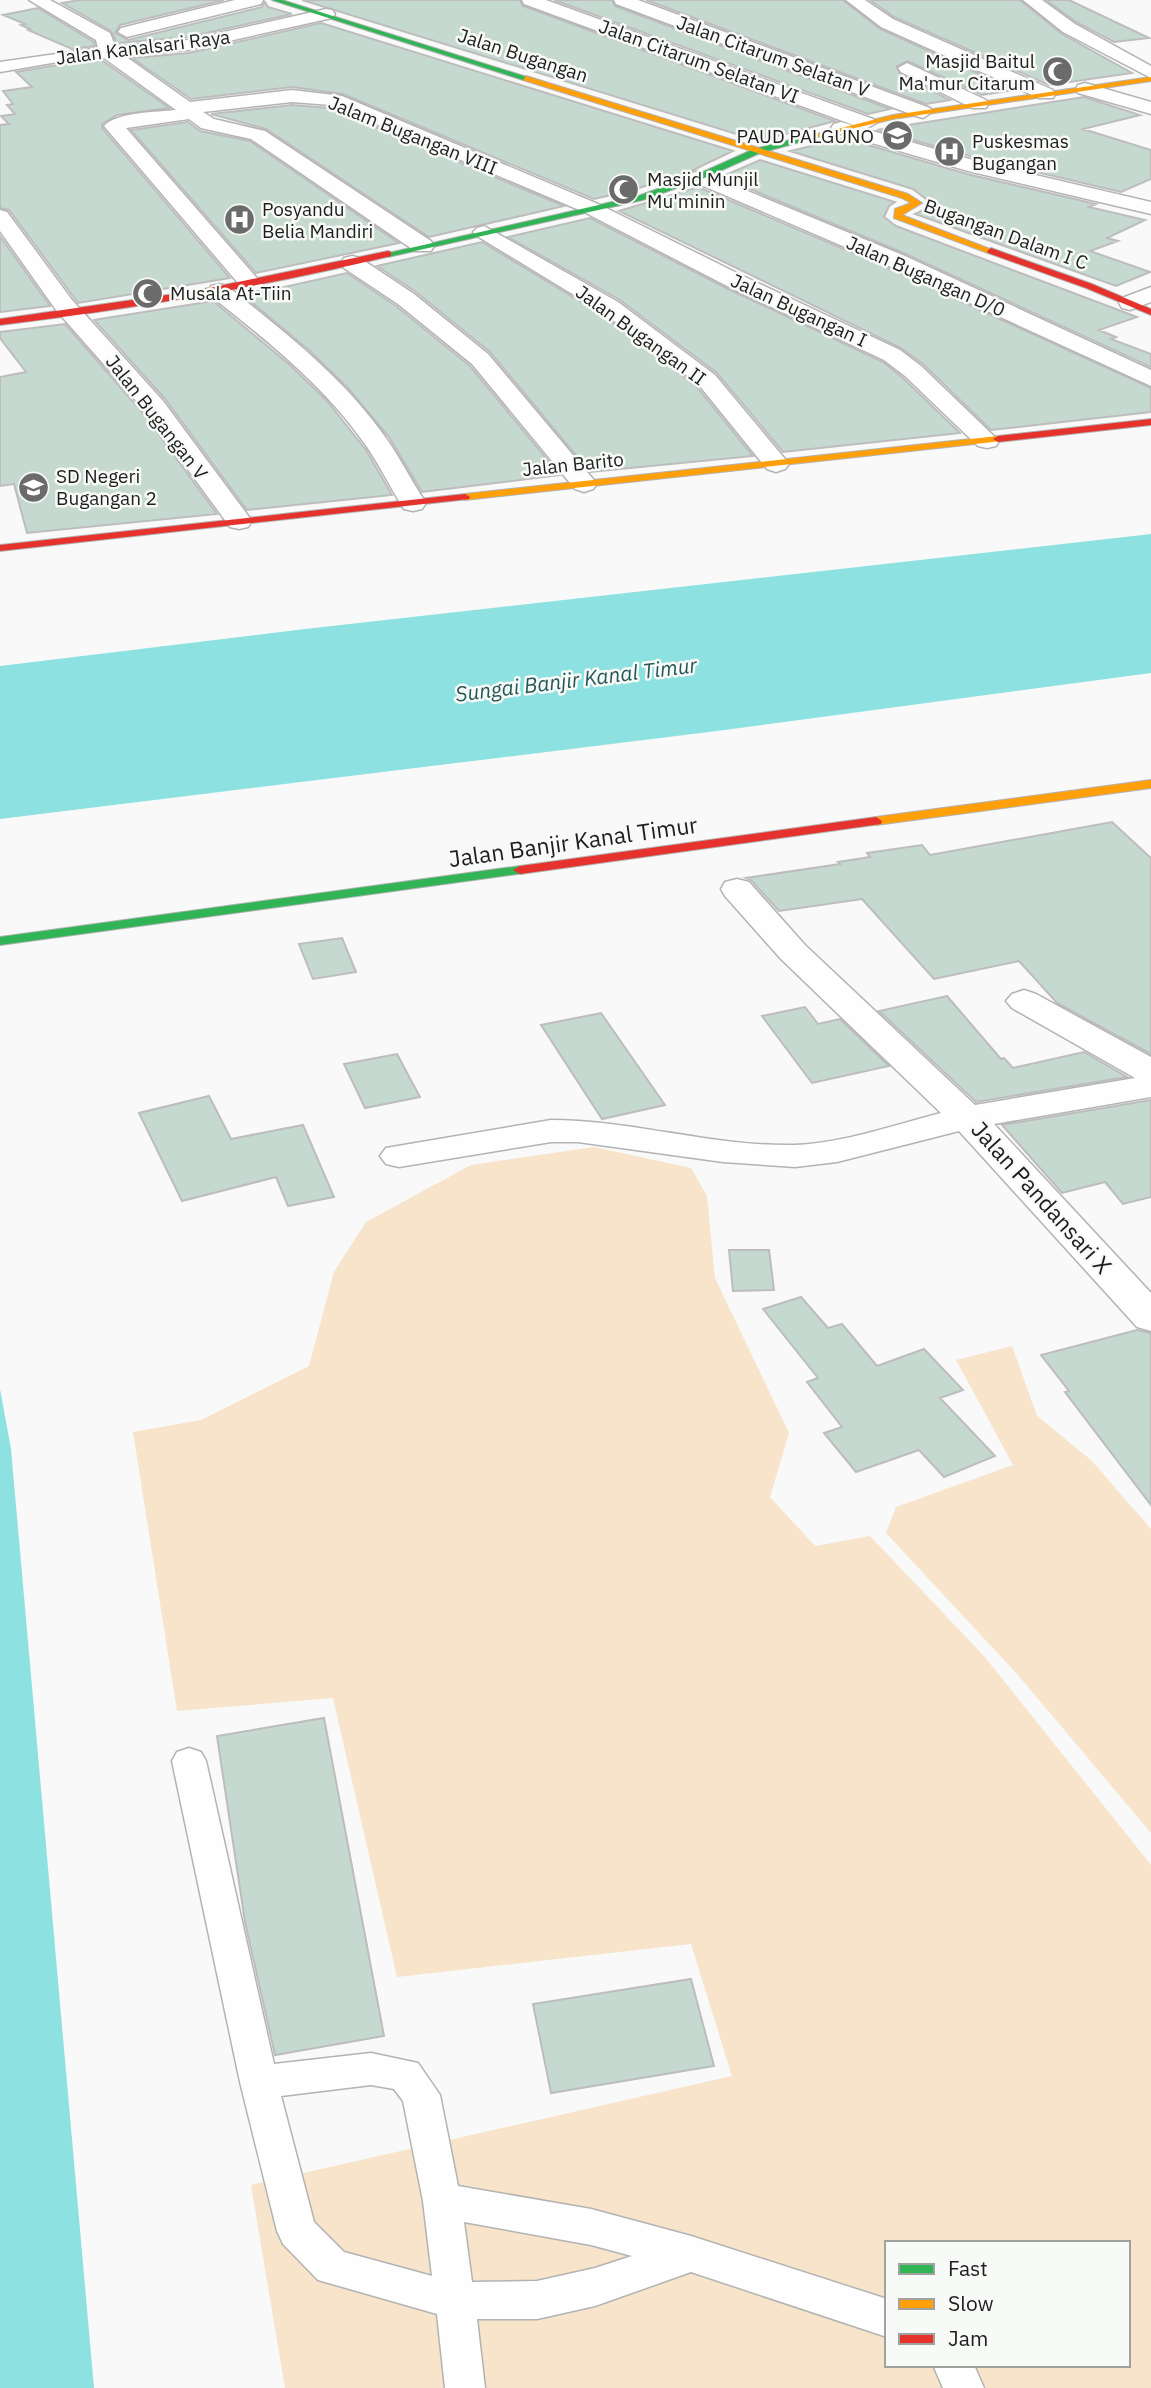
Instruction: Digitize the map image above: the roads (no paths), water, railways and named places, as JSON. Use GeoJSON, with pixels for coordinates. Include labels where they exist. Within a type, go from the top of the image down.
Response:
{"type":"FeatureCollection","features":[{"type":"Feature","properties":{"kind":"street"},"geometry":{"type":"LineString","coordinates":[[37,0],[106,45],[213,126],[244,130],[258,135],[424,246]]}},
{"type":"Feature","properties":{"kind":"street"},"geometry":{"type":"LineString","coordinates":[[106,45],[255,0]]}},
{"type":"Feature","properties":{"kind":"street","name":"Jalan Bugangan"},"geometry":{"type":"LineString","coordinates":[[275,0],[757,151]]}},
{"type":"Feature","properties":{"kind":"street","name":"Jalan Citarum Selatan VI"},"geometry":{"type":"LineString","coordinates":[[530,0],[866,123]]}},
{"type":"Feature","properties":{"kind":"street","name":"Jalan Citarum Selatan V"},"geometry":{"type":"LineString","coordinates":[[622,0],[923,112]]}},
{"type":"Feature","properties":{"kind":"street"},"geometry":{"type":"LineString","coordinates":[[855,0],[887,23],[1046,94]]}},
{"type":"Feature","properties":{"kind":"street"},"geometry":{"type":"LineString","coordinates":[[1031,0],[1069,28],[1151,73]]}},
{"type":"Feature","properties":{"kind":"street","name":"Jalan Kanalsari Raya"},"geometry":{"type":"LineString","coordinates":[[0,67],[106,45],[188,45],[326,15]]}},
{"type":"Feature","properties":{"kind":"street"},"geometry":{"type":"LineString","coordinates":[[906,68],[979,104]]}},
{"type":"Feature","properties":{"kind":"street"},"geometry":{"type":"LineString","coordinates":[[0,322],[73,314],[252,285],[640,198],[699,177],[757,151],[893,117],[1151,79]]}},
{"type":"Feature","properties":{"kind":"street"},"geometry":{"type":"LineString","coordinates":[[1085,89],[1151,108]]}},
{"type":"Feature","properties":{"kind":"street","name":"Jalam Bugangan VIII"},"geometry":{"type":"LineString","coordinates":[[252,285],[114,126],[125,121],[292,96],[335,100],[591,208]]}},
{"type":"Feature","properties":{"kind":"street"},"geometry":{"type":"LineString","coordinates":[[893,117],[939,132]]}},
{"type":"Feature","properties":{"kind":"street"},"geometry":{"type":"LineString","coordinates":[[841,128],[975,167],[1151,208]]}},
{"type":"Feature","properties":{"kind":"street","name":"Bugangan Dalam I C"},"geometry":{"type":"LineString","coordinates":[[757,151],[847,176],[916,200],[918,203],[898,211],[897,216],[1130,303]]}},
{"type":"Feature","properties":{"kind":"street"},"geometry":{"type":"LineString","coordinates":[[1056,166],[1151,190]]}},
{"type":"Feature","properties":{"kind":"street","name":"Jalan Bugangan D/0"},"geometry":{"type":"LineString","coordinates":[[699,177],[897,261],[1151,379]]}},
{"type":"Feature","properties":{"kind":"street","name":"Jalan Bugangan I"},"geometry":{"type":"LineString","coordinates":[[591,208],[737,282],[892,355],[933,388],[986,441]]}},
{"type":"Feature","properties":{"kind":"street","name":"Jalan Bugangan V"},"geometry":{"type":"LineString","coordinates":[[0,216],[73,314],[153,406],[239,522]]}},
{"type":"Feature","properties":{"kind":"street","name":"Jalan Bugangan II"},"geometry":{"type":"LineString","coordinates":[[484,232],[610,307],[707,380],[776,464]]}},
{"type":"Feature","properties":{"kind":"street"},"geometry":{"type":"LineString","coordinates":[[352,263],[406,299],[480,359],[584,484]]}},
{"type":"Feature","properties":{"kind":"street"},"geometry":{"type":"LineString","coordinates":[[219,291],[279,340],[339,396],[372,435],[412,503]]}},
{"type":"Feature","properties":{"kind":"street"},"geometry":{"type":"LineString","coordinates":[[1130,303],[1151,294]]}},
{"type":"Feature","properties":{"kind":"street"},"geometry":{"type":"LineString","coordinates":[[1130,303],[1151,312]]}},
{"type":"Feature","properties":{"kind":"street","name":"Jalan Barito"},"geometry":{"type":"LineString","coordinates":[[0,548],[1151,422]]}},
{"type":"Feature","properties":{"kind":"street","name":"Jalan Banjir Kanal Timur"},"geometry":{"type":"LineString","coordinates":[[0,941],[1151,785]]}},
{"type":"Feature","properties":{"kind":"street"},"geometry":{"type":"LineString","coordinates":[[737,889],[793,952],[967,1118]]}},
{"type":"Feature","properties":{"kind":"street"},"geometry":{"type":"LineString","coordinates":[[1024,1001],[1151,1072]]}},
{"type":"Feature","properties":{"kind":"street","name":"Jalan Pandansari X"},"geometry":{"type":"LineString","coordinates":[[967,1118],[1151,1086]]}},
{"type":"Feature","properties":{"kind":"street"},"geometry":{"type":"LineString","coordinates":[[399,1156],[551,1131],[578,1131],[723,1151],[795,1156],[837,1151],[967,1118]]}},
{"type":"Feature","properties":{"kind":"street","name":"Jalan Pandansari X"},"geometry":{"type":"LineString","coordinates":[[967,1118],[1151,1318]]}},
{"type":"Feature","properties":{"kind":"lane"},"geometry":{"type":"LineString","coordinates":[[189,1761],[259,2082],[297,2231],[332,2267],[455,2301],[537,2300],[595,2287],[691,2254]]}},
{"type":"Feature","properties":{"kind":"lane"},"geometry":{"type":"LineString","coordinates":[[259,2082],[371,2069],[405,2074],[421,2095],[442,2201],[466,2388]]}},
{"type":"Feature","properties":{"kind":"lane"},"geometry":{"type":"LineString","coordinates":[[442,2201],[537,2215],[691,2254],[885,2317]]}},
{"type":"Feature","properties":{"kind":"lane"},"geometry":{"type":"LineString","coordinates":[[954,2367],[964,2388]]}},
{"type":"Feature","properties":{"kind":"water","name":"Sungai Banjir Kanal Timur"},"geometry":{"type":"Polygon","coordinates":[[[1151,534],[1151,673],[717,731],[0,819],[0,666],[1151,534]]]}},
{"type":"Feature","properties":{"kind":"water"},"geometry":{"type":"Polygon","coordinates":[[[0,1389],[11,1449],[94,2388],[0,2388],[0,1389]]]}},
{"type":"Feature","properties":{"kind":"place","name":"Masjid Baitul Ma'mur Citarum"},"geometry":{"type":"Point","coordinates":[1058,72]}},
{"type":"Feature","properties":{"kind":"place","name":"PAUD PALGUNO"},"geometry":{"type":"Point","coordinates":[897,136]}},
{"type":"Feature","properties":{"kind":"place","name":"Puskesmas Bugangan"},"geometry":{"type":"Point","coordinates":[949,152]}},
{"type":"Feature","properties":{"kind":"place","name":"Masjid Munjil Mu'minin"},"geometry":{"type":"Point","coordinates":[624,190]}},
{"type":"Feature","properties":{"kind":"place","name":"Posyandu Belia Mandiri"},"geometry":{"type":"Point","coordinates":[239,220]}},
{"type":"Feature","properties":{"kind":"place","name":"Musala At-Tiin"},"geometry":{"type":"Point","coordinates":[147,293]}},
{"type":"Feature","properties":{"kind":"place","name":"SD Negeri Bugangan 2"},"geometry":{"type":"Point","coordinates":[33,487]}}]}
